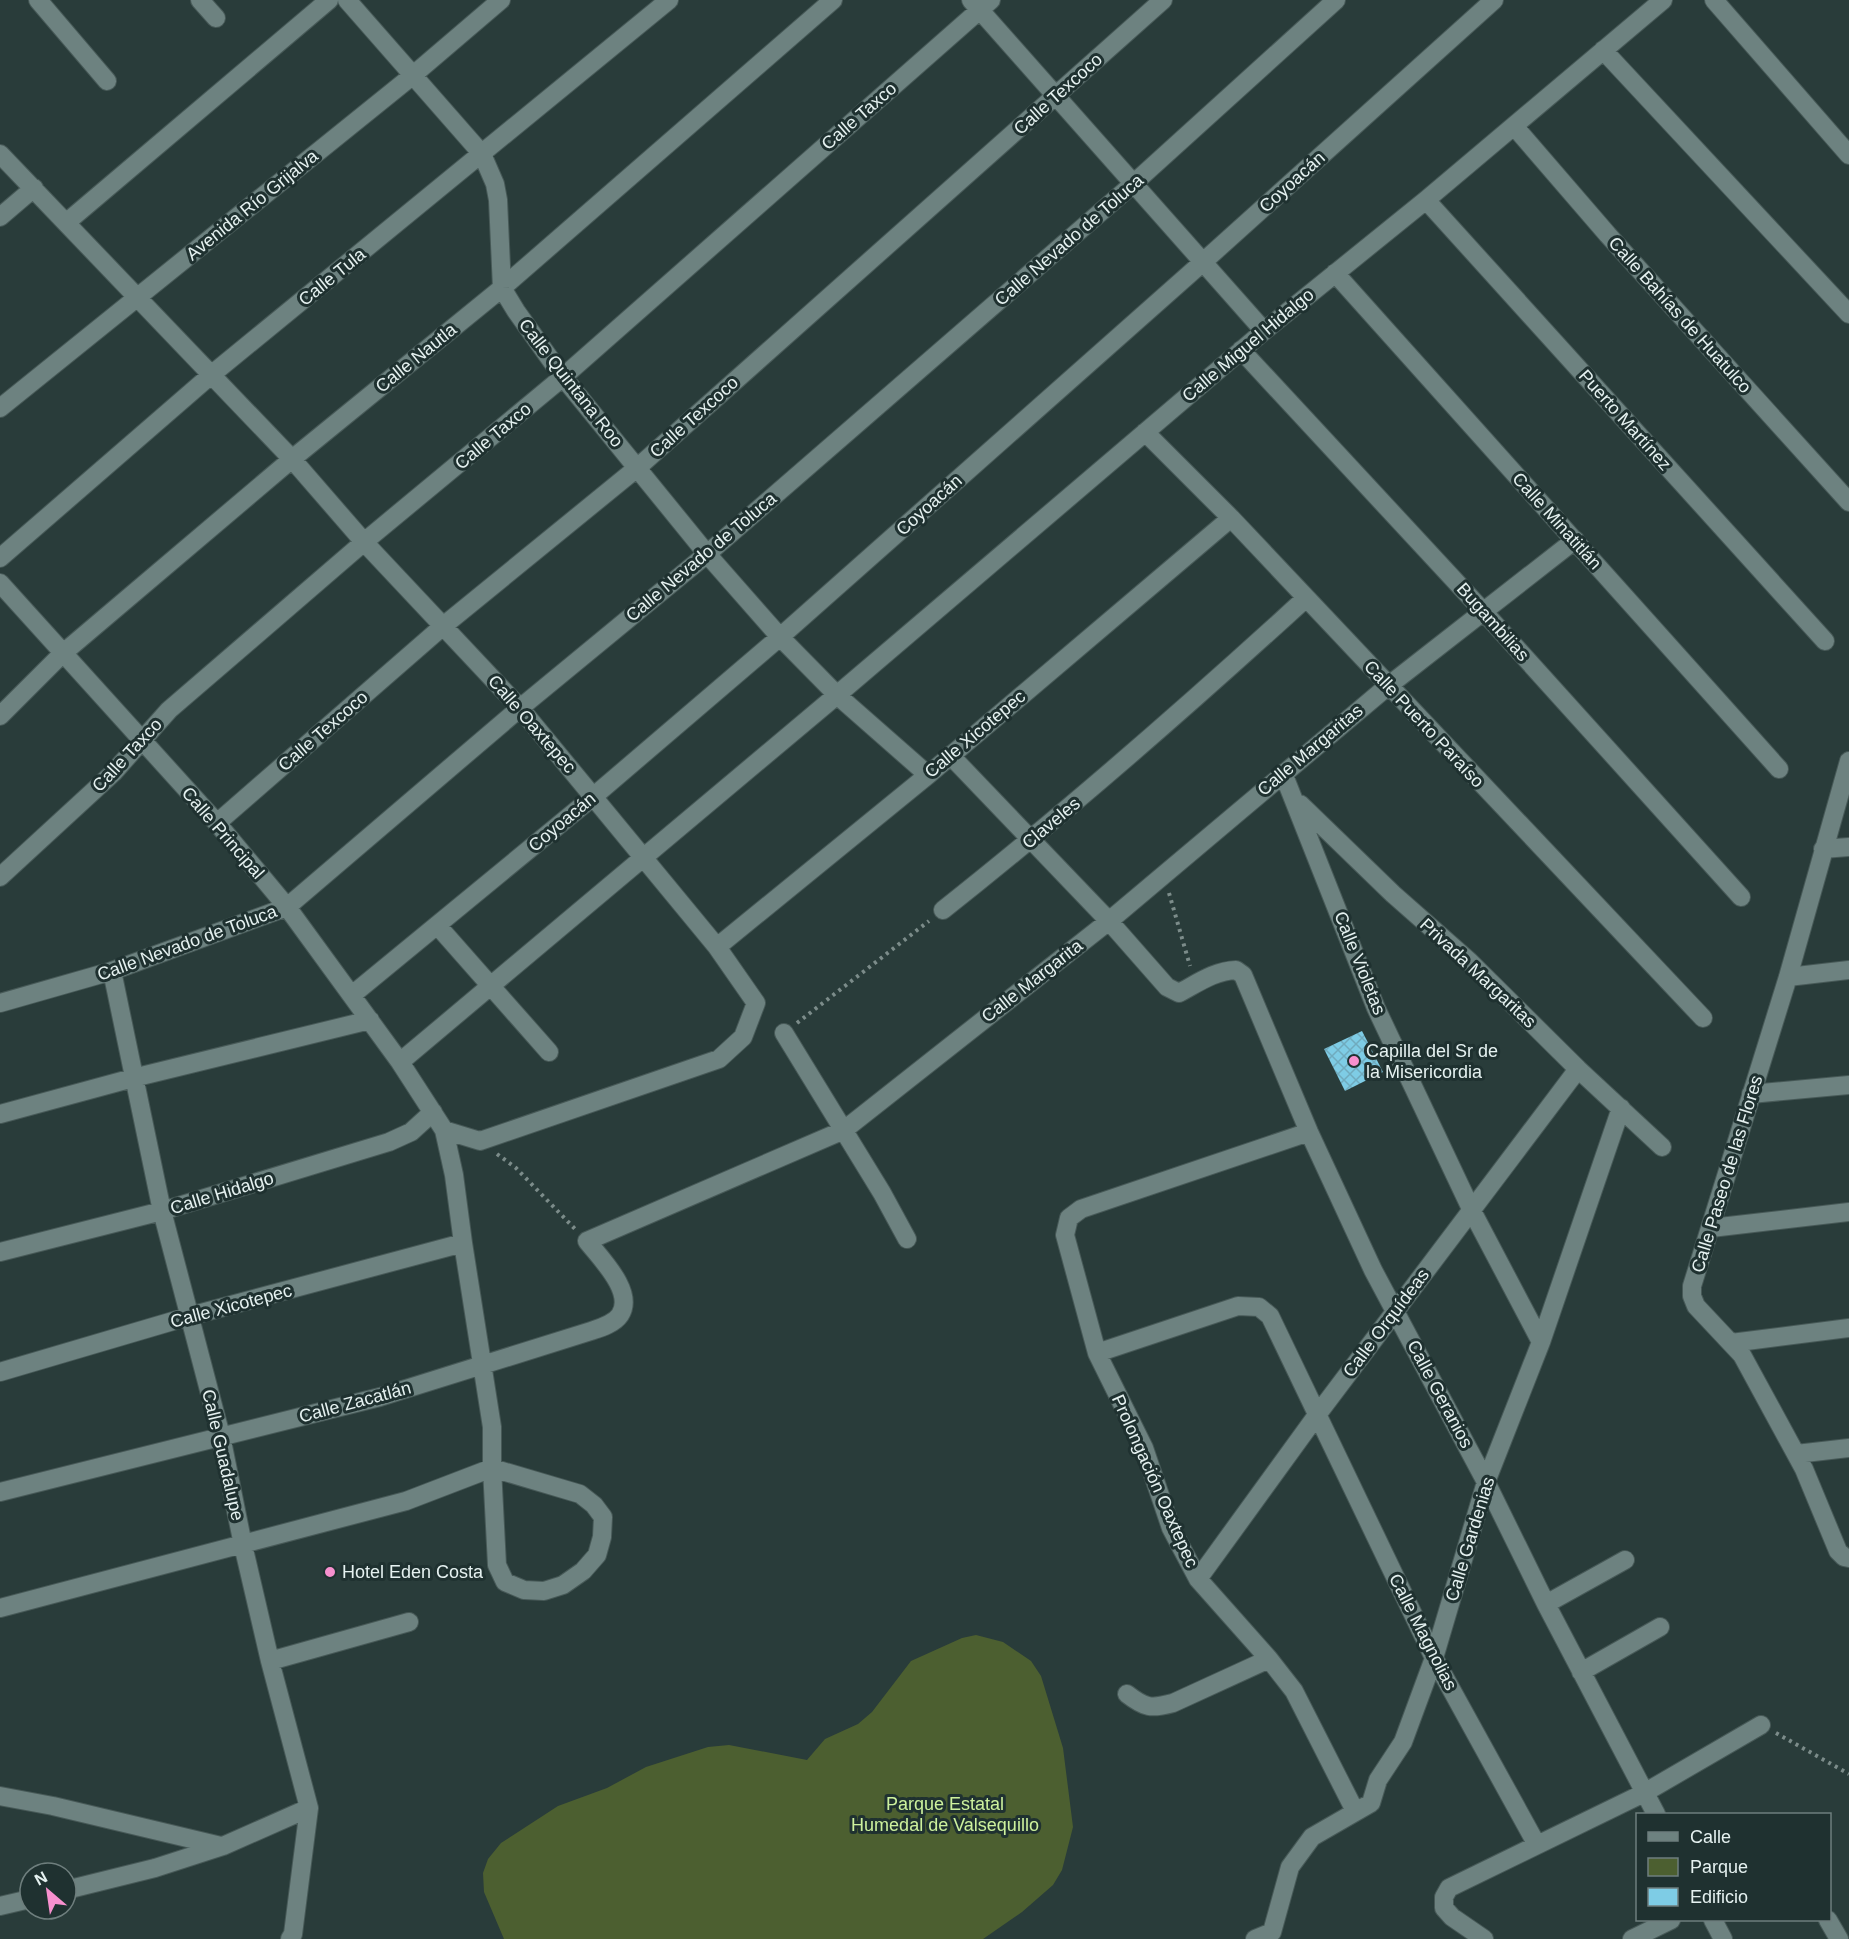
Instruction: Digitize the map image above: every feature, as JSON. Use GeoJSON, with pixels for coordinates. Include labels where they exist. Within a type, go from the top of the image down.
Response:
{"type":"FeatureCollection","features":[{"type":"Feature","properties":{"kind":"street"},"geometry":{"type":"LineString","coordinates":[[38,0],[107,81]]}},
{"type":"Feature","properties":{"kind":"street"},"geometry":{"type":"LineString","coordinates":[[200,0],[216,18]]}},
{"type":"Feature","properties":{"kind":"street"},"geometry":{"type":"LineString","coordinates":[[67,222],[329,0]]}},
{"type":"Feature","properties":{"kind":"street","name":"Calle Quintana Roo"},"geometry":{"type":"LineString","coordinates":[[347,0],[482,154],[495,184],[498,200],[502,288],[563,377],[707,554],[780,637],[837,695],[928,775]]}},
{"type":"Feature","properties":{"kind":"street","name":"Avenida Río Grijalva"},"geometry":{"type":"LineString","coordinates":[[0,408],[412,76],[501,0]]}},
{"type":"Feature","properties":{"kind":"street","name":"Calle Tula"},"geometry":{"type":"LineString","coordinates":[[0,558],[211,375],[669,0]]}},
{"type":"Feature","properties":{"kind":"street","name":"Calle Nautla"},"geometry":{"type":"LineString","coordinates":[[0,716],[62,654],[292,459],[502,288],[832,0]]}},
{"type":"Feature","properties":{"kind":"street","name":"Calle Texcoco"},"geometry":{"type":"LineString","coordinates":[[217,824],[442,627],[637,468],[1163,0]]}},
{"type":"Feature","properties":{"kind":"street","name":"Calle Nevado de Toluca"},"geometry":{"type":"LineString","coordinates":[[0,1003],[111,971],[287,907],[520,708],[707,554],[1134,184],[1336,0]]}},
{"type":"Feature","properties":{"kind":"street","name":"Coyoacán"},"geometry":{"type":"LineString","coordinates":[[352,995],[594,796],[780,637],[1494,0]]}},
{"type":"Feature","properties":{"kind":"street","name":"Calle Miguel Hidalgo"},"geometry":{"type":"LineString","coordinates":[[643,859],[1264,331],[1426,200],[1664,0]]}},
{"type":"Feature","properties":{"kind":"street"},"geometry":{"type":"LineString","coordinates":[[1714,0],[1849,154]]}},
{"type":"Feature","properties":{"kind":"street"},"geometry":{"type":"LineString","coordinates":[[980,3],[1056,96],[1264,331]]}},
{"type":"Feature","properties":{"kind":"street","name":"Calle Taxco"},"geometry":{"type":"LineString","coordinates":[[0,877],[113,773],[169,710],[364,542],[563,377],[980,3]]}},
{"type":"Feature","properties":{"kind":"street"},"geometry":{"type":"LineString","coordinates":[[1603,50],[1849,314]]}},
{"type":"Feature","properties":{"kind":"street","name":"Calle Bahías de Huatulco"},"geometry":{"type":"LineString","coordinates":[[1514,126],[1608,235],[1849,502]]}},
{"type":"Feature","properties":{"kind":"street","name":"Calle Oaxtepec"},"geometry":{"type":"LineString","coordinates":[[0,154],[292,459],[364,542],[520,708],[717,947],[756,1003],[743,1037],[719,1059],[480,1141]]}},
{"type":"Feature","properties":{"kind":"street"},"geometry":{"type":"LineString","coordinates":[[0,217],[34,188]]}},
{"type":"Feature","properties":{"kind":"street","name":"Puerto Martínez"},"geometry":{"type":"LineString","coordinates":[[1426,200],[1825,641]]}},
{"type":"Feature","properties":{"kind":"street","name":"Calle Minatitlán"},"geometry":{"type":"LineString","coordinates":[[1335,273],[1779,769]]}},
{"type":"Feature","properties":{"kind":"street","name":"Bugambilias"},"geometry":{"type":"LineString","coordinates":[[1242,350],[1483,611],[1741,897]]}},
{"type":"Feature","properties":{"kind":"street","name":"Calle Puerto Paraíso"},"geometry":{"type":"LineString","coordinates":[[1145,432],[1230,518],[1703,1018]]}},
{"type":"Feature","properties":{"kind":"street","name":"Calle Xicotepec"},"geometry":{"type":"LineString","coordinates":[[717,947],[928,775],[1230,518]]}},
{"type":"Feature","properties":{"kind":"street","name":"Calle Margaritas"},"geometry":{"type":"LineString","coordinates":[[1216,828],[1388,686],[1575,540]]}},
{"type":"Feature","properties":{"kind":"street","name":"Calle Principal"},"geometry":{"type":"LineString","coordinates":[[0,583],[217,824],[287,907],[400,1062],[444,1130],[454,1176],[492,1427],[492,1468],[496,1564],[505,1582],[524,1590],[544,1591],[563,1585],[583,1571],[597,1555],[602,1537],[603,1517],[594,1505],[580,1494],[492,1468]]}},
{"type":"Feature","properties":{"kind":"street","name":"Claveles"},"geometry":{"type":"LineString","coordinates":[[943,910],[1031,840],[1196,698],[1306,598]]}},
{"type":"Feature","properties":{"kind":"street"},"geometry":{"type":"LineString","coordinates":[[950,755],[1109,921],[1167,987],[1179,993],[1195,985]]}},
{"type":"Feature","properties":{"kind":"street","name":"Calle Paseo de las Flores"},"geometry":{"type":"LineString","coordinates":[[1846,1558],[1838,1551],[1796,1454],[1742,1355],[1696,1306],[1692,1296],[1692,1286],[1788,977],[1849,760]]}},
{"type":"Feature","properties":{"kind":"street","name":"Calle Violetas"},"geometry":{"type":"LineString","coordinates":[[1283,773],[1377,1008],[1472,1211],[1541,1342]]}},
{"type":"Feature","properties":{"kind":"street","name":"Privada Margaritas"},"geometry":{"type":"LineString","coordinates":[[1294,798],[1393,894],[1470,961],[1578,1069],[1662,1147]]}},
{"type":"Feature","properties":{"kind":"street","name":"Calle Margarita"},"geometry":{"type":"LineString","coordinates":[[587,1241],[844,1130],[1109,921],[1216,828]]}},
{"type":"Feature","properties":{"kind":"street"},"geometry":{"type":"LineString","coordinates":[[1823,849],[1849,847]]}},
{"type":"Feature","properties":{"kind":"street"},"geometry":{"type":"LineString","coordinates":[[400,1062],[643,859]]}},
{"type":"Feature","properties":{"kind":"street"},"geometry":{"type":"LineString","coordinates":[[437,925],[549,1052]]}},
{"type":"Feature","properties":{"kind":"street","name":"Calle Geranios"},"geometry":{"type":"LineString","coordinates":[[1195,985],[1207,977],[1227,970],[1236,970],[1243,975],[1310,1132],[1373,1270],[1486,1482],[1546,1605],[1655,1813]]}},
{"type":"Feature","properties":{"kind":"street"},"geometry":{"type":"LineString","coordinates":[[1788,977],[1849,970]]}},
{"type":"Feature","properties":{"kind":"street","name":"Calle Guadalupe"},"geometry":{"type":"LineString","coordinates":[[111,971],[162,1211],[221,1436],[270,1661],[309,1808],[293,1934],[290,1939]]}},
{"type":"Feature","properties":{"kind":"street"},"geometry":{"type":"LineString","coordinates":[[0,1114],[133,1078],[370,1020]]}},
{"type":"Feature","properties":{"kind":"street"},"geometry":{"type":"LineString","coordinates":[[784,1033],[907,1239]]}},
{"type":"Feature","properties":{"kind":"street","name":"Calle Orquídeas"},"geometry":{"type":"LineString","coordinates":[[1198,1579],[1395,1310],[1578,1069]]}},
{"type":"Feature","properties":{"kind":"street"},"geometry":{"type":"LineString","coordinates":[[1751,1094],[1849,1085]]}},
{"type":"Feature","properties":{"kind":"street","name":"Calle Gardenias"},"geometry":{"type":"LineString","coordinates":[[1274,1936],[1290,1867],[1312,1837],[1371,1803],[1378,1780],[1403,1742],[1434,1658],[1486,1482],[1541,1342],[1621,1108]]}},
{"type":"Feature","properties":{"kind":"street","name":"Calle Hidalgo"},"geometry":{"type":"LineString","coordinates":[[0,1252],[162,1211],[389,1142],[411,1131],[433,1112]]}},
{"type":"Feature","properties":{"kind":"street"},"geometry":{"type":"LineString","coordinates":[[444,1130],[480,1141]]}},
{"type":"Feature","properties":{"kind":"street","name":"Prolongación Oaxtepec"},"geometry":{"type":"LineString","coordinates":[[1310,1132],[1081,1209],[1069,1218],[1065,1235],[1097,1353],[1144,1448],[1172,1528],[1198,1579],[1269,1659],[1294,1691],[1355,1811]]}},
{"type":"Feature","properties":{"kind":"street"},"geometry":{"type":"LineString","coordinates":[[1711,1228],[1849,1212]]}},
{"type":"Feature","properties":{"kind":"street","name":"Calle Zacatlán"},"geometry":{"type":"LineString","coordinates":[[0,1492],[380,1397],[591,1332],[620,1316],[624,1300],[622,1289],[587,1241]]}},
{"type":"Feature","properties":{"kind":"street","name":"Calle Xicotepec"},"geometry":{"type":"LineString","coordinates":[[0,1372],[190,1316],[463,1244]]}},
{"type":"Feature","properties":{"kind":"street","name":"Calle Magnolias"},"geometry":{"type":"LineString","coordinates":[[1097,1353],[1238,1306],[1259,1307],[1270,1316],[1434,1658],[1537,1845]]}},
{"type":"Feature","properties":{"kind":"street"},"geometry":{"type":"LineString","coordinates":[[1731,1343],[1849,1328]]}},
{"type":"Feature","properties":{"kind":"street"},"geometry":{"type":"LineString","coordinates":[[1796,1454],[1849,1448]]}},
{"type":"Feature","properties":{"kind":"street"},"geometry":{"type":"LineString","coordinates":[[0,1608],[406,1501],[492,1468]]}},
{"type":"Feature","properties":{"kind":"street"},"geometry":{"type":"LineString","coordinates":[[1546,1605],[1625,1560]]}},
{"type":"Feature","properties":{"kind":"street"},"geometry":{"type":"LineString","coordinates":[[270,1661],[409,1622]]}},
{"type":"Feature","properties":{"kind":"street"},"geometry":{"type":"LineString","coordinates":[[1581,1672],[1660,1627]]}},
{"type":"Feature","properties":{"kind":"street"},"geometry":{"type":"LineString","coordinates":[[1127,1694],[1142,1706],[1158,1707],[1269,1659]]}},
{"type":"Feature","properties":{"kind":"street"},"geometry":{"type":"LineString","coordinates":[[1484,1939],[1452,1917],[1444,1908],[1444,1897],[1449,1888],[1644,1792],[1761,1725]]}},
{"type":"Feature","properties":{"kind":"street"},"geometry":{"type":"LineString","coordinates":[[0,1796],[53,1806],[223,1846]]}},
{"type":"Feature","properties":{"kind":"street"},"geometry":{"type":"LineString","coordinates":[[78,1887],[155,1868],[223,1846],[309,1808]]}},
{"type":"Feature","properties":{"kind":"street"},"geometry":{"type":"LineString","coordinates":[[0,1906],[18,1902]]}},
{"type":"Feature","properties":{"kind":"street"},"geometry":{"type":"LineString","coordinates":[[1632,1939],[1669,1921]]}},
{"type":"Feature","properties":{"kind":"street"},"geometry":{"type":"LineString","coordinates":[[1714,1921],[1723,1939]]}},
{"type":"Feature","properties":{"kind":"street"},"geometry":{"type":"LineString","coordinates":[[1829,1921],[1839,1939]]}},
{"type":"Feature","properties":{"kind":"street"},"geometry":{"type":"LineString","coordinates":[[1255,1939],[1274,1936]]}},
{"type":"Feature","properties":{"kind":"path"},"geometry":{"type":"LineString","coordinates":[[1164,874],[1195,985]]}},
{"type":"Feature","properties":{"kind":"path"},"geometry":{"type":"LineString","coordinates":[[784,1033],[943,910]]}},
{"type":"Feature","properties":{"kind":"path"},"geometry":{"type":"LineString","coordinates":[[480,1141],[516,1168],[587,1241]]}},
{"type":"Feature","properties":{"kind":"path"},"geometry":{"type":"LineString","coordinates":[[1761,1725],[1849,1774]]}},
{"type":"Feature","properties":{"kind":"green space","name":"Parque Estatal Humedal de Valsequillo"},"geometry":{"type":"Polygon","coordinates":[[[976,1635],[1003,1642],[1031,1661],[1041,1676],[1063,1748],[1073,1827],[1062,1870],[1053,1885],[1022,1912],[983,1939],[504,1939],[484,1892],[483,1873],[488,1859],[501,1843],[558,1806],[607,1788],[646,1767],[708,1747],[729,1745],[807,1760],[825,1739],[858,1724],[872,1712],[911,1661],[962,1638],[976,1635]]]}},
{"type":"Feature","properties":{"kind":"building","name":"Capilla del Sr de la Misericordia"},"geometry":{"type":"Polygon","coordinates":[[[1362,1031],[1383,1072],[1345,1091],[1324,1049],[1362,1031]]]}},
{"type":"Feature","properties":{"kind":"place","name":"Capilla del Sr de la Misericordia"},"geometry":{"type":"Point","coordinates":[1354,1061]}},
{"type":"Feature","properties":{"kind":"place","name":"Hotel Eden Costa"},"geometry":{"type":"Point","coordinates":[330,1572]}}]}
